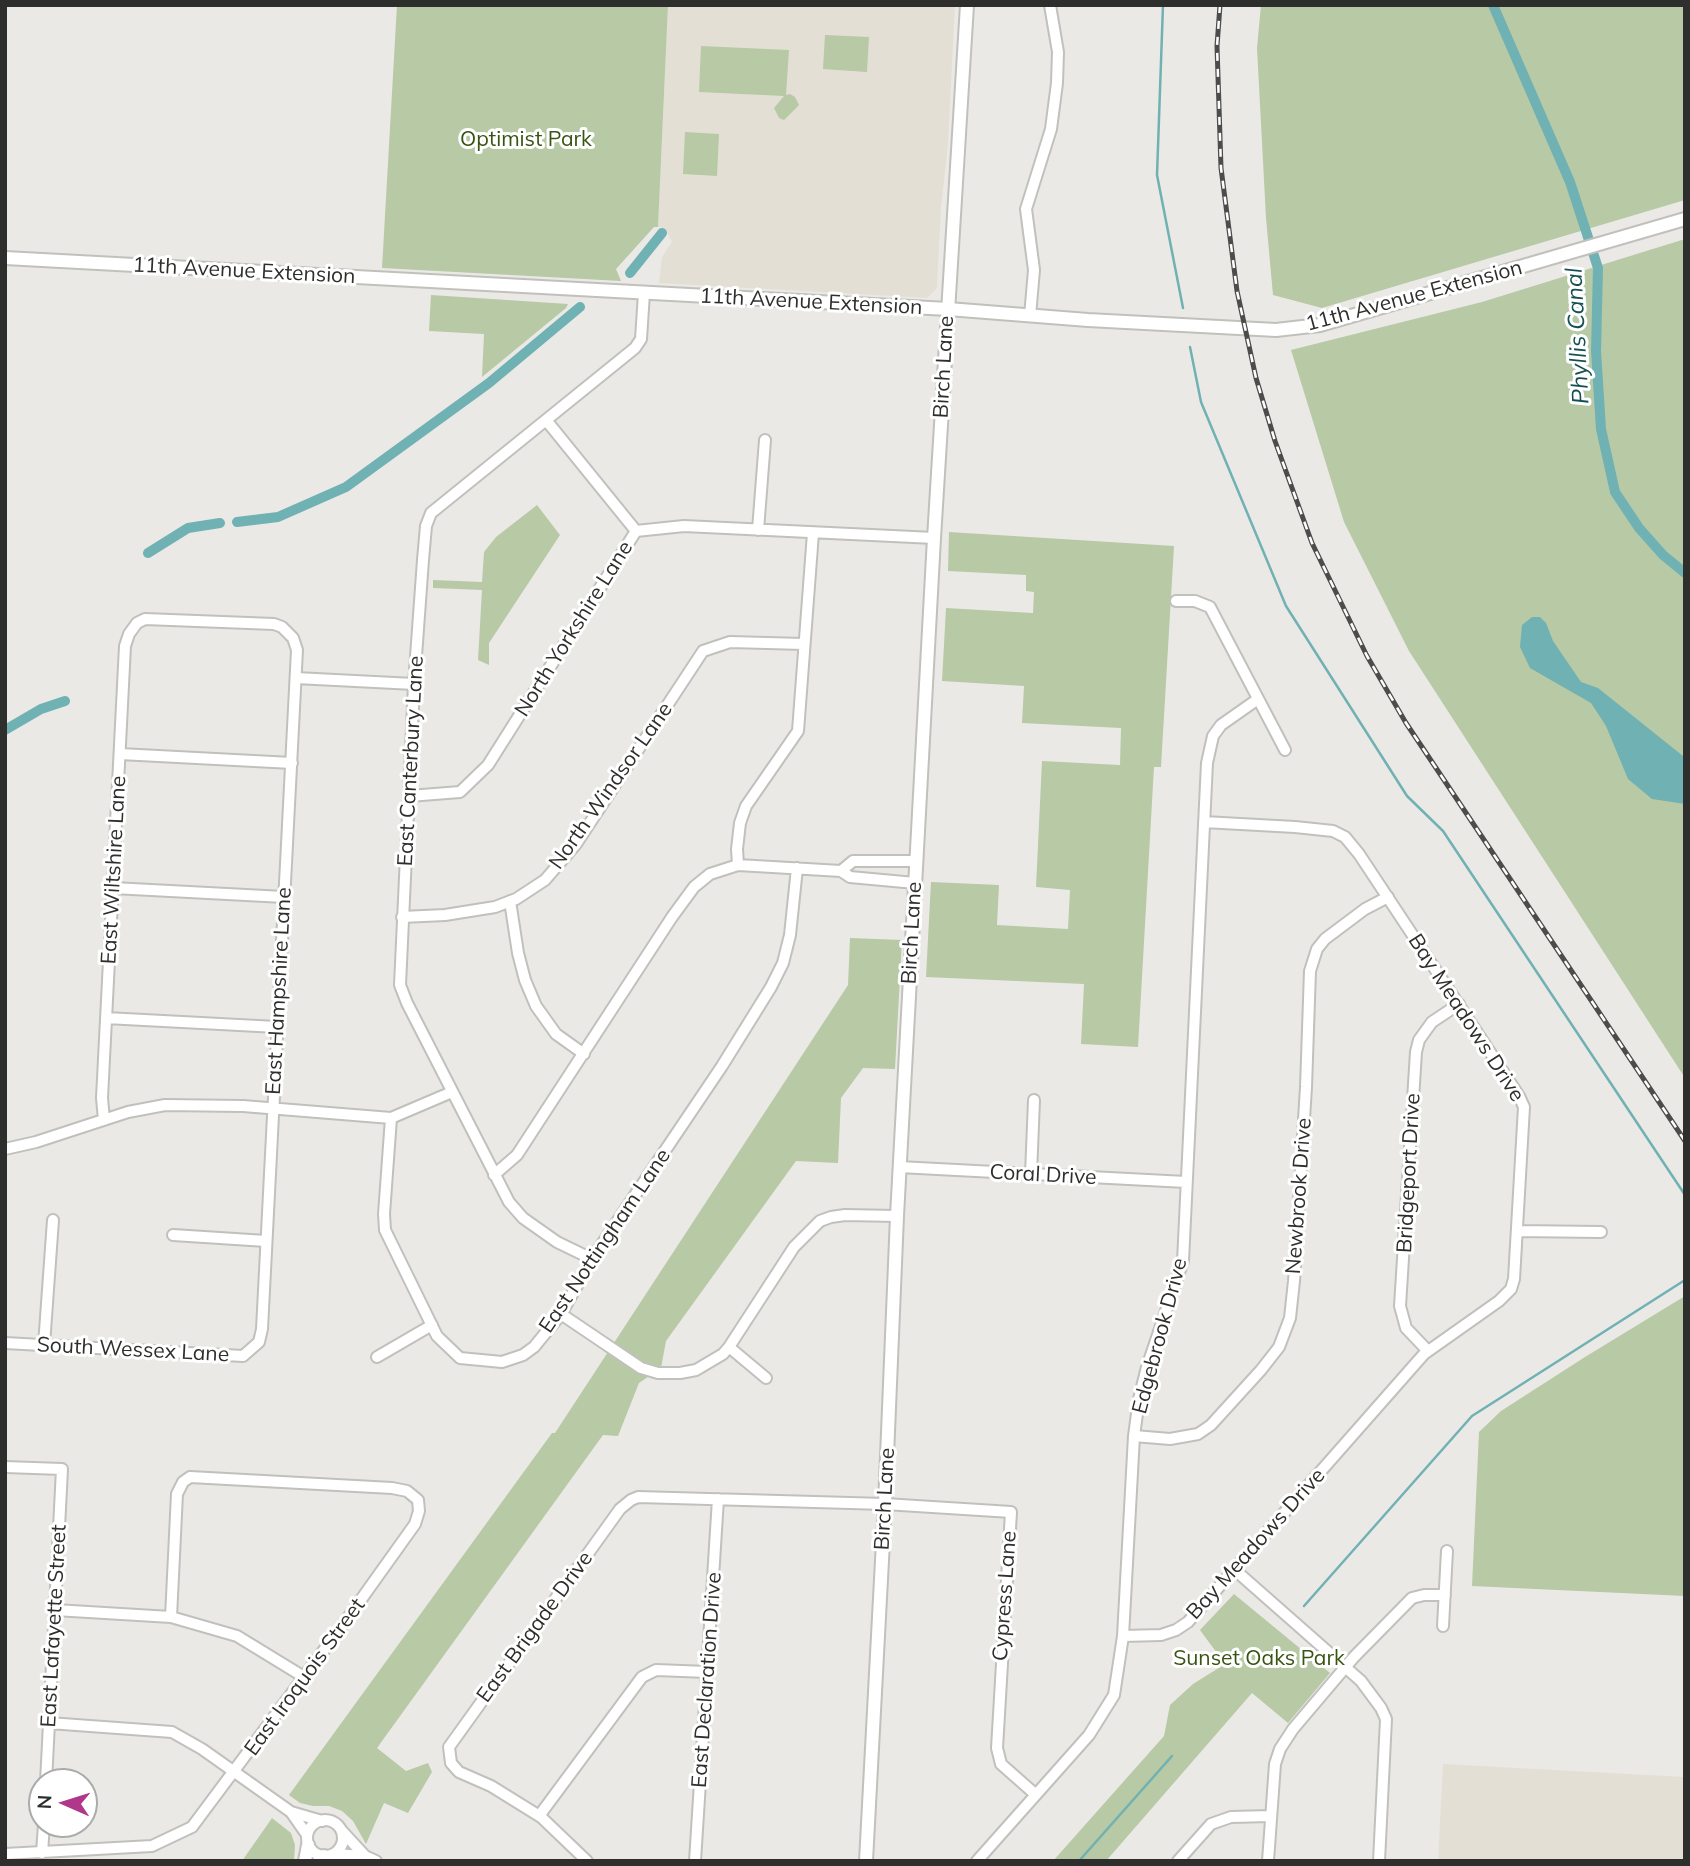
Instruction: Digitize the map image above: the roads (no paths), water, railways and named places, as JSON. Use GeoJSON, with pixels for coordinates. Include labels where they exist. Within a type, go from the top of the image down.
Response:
{"type":"FeatureCollection","features":[{"type":"Feature","properties":{"kind":"street","name":"Birch Lane"},"geometry":{"type":"LineString","coordinates":[[866,1861],[916,861],[967,5]]}},
{"type":"Feature","properties":{"kind":"street"},"geometry":{"type":"LineString","coordinates":[[1030,316],[1034,270],[1026,209],[1051,129],[1057,83],[1058,51],[1050,5]]}},
{"type":"Feature","properties":{"kind":"street","name":"11th Avenue Extension"},"geometry":{"type":"LineString","coordinates":[[5,258],[948,309],[1245,330],[1320,325],[1685,219]]}},
{"type":"Feature","properties":{"kind":"street","name":"East Canterbury Lane"},"geometry":{"type":"LineString","coordinates":[[592,1259],[557,1242],[523,1218],[509,1202],[400,985],[414,684],[426,526],[431,513],[635,348],[641,338],[643,293]]}},
{"type":"Feature","properties":{"kind":"street"},"geometry":{"type":"LineString","coordinates":[[546,420],[636,531]]}},
{"type":"Feature","properties":{"kind":"street"},"geometry":{"type":"LineString","coordinates":[[758,530],[765,440]]}},
{"type":"Feature","properties":{"kind":"street","name":"North Yorkshire Lane"},"geometry":{"type":"LineString","coordinates":[[409,796],[460,793],[488,765],[636,531],[684,526],[934,538]]}},
{"type":"Feature","properties":{"kind":"street"},"geometry":{"type":"LineString","coordinates":[[738,865],[740,823],[746,806],[798,731],[813,533]]}},
{"type":"Feature","properties":{"kind":"street"},"geometry":{"type":"LineString","coordinates":[[1176,601],[1195,601],[1210,607],[1285,750]]}},
{"type":"Feature","properties":{"kind":"street","name":"East Hampshire Lane"},"geometry":{"type":"LineString","coordinates":[[137,624],[145,619],[274,624],[282,627],[293,638],[297,650],[262,1329],[257,1344]]}},
{"type":"Feature","properties":{"kind":"street","name":"East Wiltshire Lane"},"geometry":{"type":"LineString","coordinates":[[104,1119],[102,1098],[125,646],[129,634],[137,624]]}},
{"type":"Feature","properties":{"kind":"street","name":"North Windsor Lane"},"geometry":{"type":"LineString","coordinates":[[402,917],[472,912],[495,907],[545,880],[576,844],[703,651],[730,642],[804,644]]}},
{"type":"Feature","properties":{"kind":"street"},"geometry":{"type":"LineString","coordinates":[[296,678],[414,684]]}},
{"type":"Feature","properties":{"kind":"street","name":"Edgebrook Drive"},"geometry":{"type":"LineString","coordinates":[[977,1861],[1089,1735],[1114,1695],[1123,1636],[1134,1436],[1139,1399],[1183,1261],[1208,763],[1213,736],[1234,715],[1258,699]]}},
{"type":"Feature","properties":{"kind":"street"},"geometry":{"type":"LineString","coordinates":[[120,754],[292,763]]}},
{"type":"Feature","properties":{"kind":"street","name":"Bay Meadows Drive"},"geometry":{"type":"LineString","coordinates":[[1123,1636],[1161,1635],[1188,1622],[1428,1351],[1499,1301],[1511,1289],[1514,1279],[1524,1107],[1359,853],[1345,837],[1334,831],[1204,822]]}},
{"type":"Feature","properties":{"kind":"street"},"geometry":{"type":"LineString","coordinates":[[841,871],[853,861],[916,861]]}},
{"type":"Feature","properties":{"kind":"street"},"geometry":{"type":"LineString","coordinates":[[494,1175],[517,1155],[694,887],[710,874],[738,865],[841,871],[850,877],[915,883]]}},
{"type":"Feature","properties":{"kind":"street","name":"East Nottingham Lane"},"geometry":{"type":"LineString","coordinates":[[391,1118],[385,1230],[438,1336],[460,1358],[502,1362],[523,1356],[534,1347],[561,1314],[592,1259],[722,1066],[771,987],[783,963],[790,935],[796,868]]}},
{"type":"Feature","properties":{"kind":"street"},"geometry":{"type":"LineString","coordinates":[[113,888],[284,897]]}},
{"type":"Feature","properties":{"kind":"street","name":"Newbrook Drive"},"geometry":{"type":"LineString","coordinates":[[1134,1436],[1170,1439],[1198,1434],[1211,1425],[1245,1389],[1279,1347],[1290,1318],[1305,1101],[1310,971],[1317,949],[1325,939],[1364,909],[1388,897]]}},
{"type":"Feature","properties":{"kind":"street"},"geometry":{"type":"LineString","coordinates":[[510,901],[518,953],[536,1006],[555,1034],[584,1054]]}},
{"type":"Feature","properties":{"kind":"street","name":"Bridgeport Drive"},"geometry":{"type":"LineString","coordinates":[[1428,1351],[1406,1328],[1400,1306],[1416,1052],[1419,1040],[1433,1022],[1459,1004]]}},
{"type":"Feature","properties":{"kind":"street"},"geometry":{"type":"LineString","coordinates":[[106,1018],[277,1027]]}},
{"type":"Feature","properties":{"kind":"street"},"geometry":{"type":"LineString","coordinates":[[5,1149],[36,1142],[128,1112],[165,1105],[194,1104],[391,1118],[452,1092]]}},
{"type":"Feature","properties":{"kind":"street"},"geometry":{"type":"LineString","coordinates":[[1031,1174],[1034,1100]]}},
{"type":"Feature","properties":{"kind":"street","name":"Coral Drive"},"geometry":{"type":"LineString","coordinates":[[900,1167],[1186,1182]]}},
{"type":"Feature","properties":{"kind":"street"},"geometry":{"type":"LineString","coordinates":[[561,1314],[641,1368],[658,1373],[696,1370],[723,1354],[729,1347],[794,1247],[820,1221],[845,1215],[897,1216]]}},
{"type":"Feature","properties":{"kind":"street"},"geometry":{"type":"LineString","coordinates":[[44,1345],[53,1220]]}},
{"type":"Feature","properties":{"kind":"street"},"geometry":{"type":"LineString","coordinates":[[1517,1231],[1601,1233]]}},
{"type":"Feature","properties":{"kind":"street"},"geometry":{"type":"LineString","coordinates":[[173,1235],[266,1241]]}},
{"type":"Feature","properties":{"kind":"street"},"geometry":{"type":"LineString","coordinates":[[377,1357],[432,1325]]}},
{"type":"Feature","properties":{"kind":"street","name":"South Wessex Lane"},"geometry":{"type":"LineString","coordinates":[[5,1343],[243,1356],[257,1344]]}},
{"type":"Feature","properties":{"kind":"street"},"geometry":{"type":"LineString","coordinates":[[729,1347],[766,1378]]}},
{"type":"Feature","properties":{"kind":"street","name":"East Lafayette Street"},"geometry":{"type":"LineString","coordinates":[[5,1466],[62,1469],[47,1768]]}},
{"type":"Feature","properties":{"kind":"street","name":"East Iroquois Street"},"geometry":{"type":"LineString","coordinates":[[43,1853],[152,1846],[192,1827],[415,1524],[419,1511],[418,1500],[407,1490],[392,1488],[190,1476],[183,1482],[177,1494],[171,1617]]}},
{"type":"Feature","properties":{"kind":"street","name":"Cypress Lane"},"geometry":{"type":"LineString","coordinates":[[631,1500],[650,1497],[885,1504],[1011,1512],[996,1729],[997,1748],[1001,1764],[1035,1794]]}},
{"type":"Feature","properties":{"kind":"street","name":"East Declaration Drive"},"geometry":{"type":"LineString","coordinates":[[695,1861],[718,1499]]}},
{"type":"Feature","properties":{"kind":"street","name":"East Brigade Drive"},"geometry":{"type":"LineString","coordinates":[[539,1816],[500,1791],[458,1772],[449,1758],[451,1742],[620,1509],[631,1500]]}},
{"type":"Feature","properties":{"kind":"street"},"geometry":{"type":"LineString","coordinates":[[1443,1626],[1447,1551]]}},
{"type":"Feature","properties":{"kind":"street"},"geometry":{"type":"LineString","coordinates":[[1235,1570],[1346,1667],[1381,1707],[1386,1719],[1378,1861]]}},
{"type":"Feature","properties":{"kind":"street"},"geometry":{"type":"LineString","coordinates":[[1268,1861],[1275,1764],[1280,1749],[1293,1729],[1346,1667],[1412,1598],[1444,1595]]}},
{"type":"Feature","properties":{"kind":"street"},"geometry":{"type":"LineString","coordinates":[[55,1610],[171,1617],[237,1636],[304,1677]]}},
{"type":"Feature","properties":{"kind":"street"},"geometry":{"type":"LineString","coordinates":[[587,1861],[539,1816],[642,1677],[656,1670],[707,1672]]}},
{"type":"Feature","properties":{"kind":"street"},"geometry":{"type":"LineString","coordinates":[[49,1723],[172,1731],[291,1812],[333,1823],[371,1858]]}},
{"type":"Feature","properties":{"kind":"street"},"geometry":{"type":"LineString","coordinates":[[291,1812],[315,1853],[326,1857],[371,1858]]}},
{"type":"Feature","properties":{"kind":"street"},"geometry":{"type":"LineString","coordinates":[[1178,1861],[1211,1824],[1231,1817],[1271,1816]]}},
{"type":"Feature","properties":{"kind":"street"},"geometry":{"type":"LineString","coordinates":[[305,1861],[313,1825],[322,1821]]}},
{"type":"Feature","properties":{"kind":"street"},"geometry":{"type":"LineString","coordinates":[[326,1857],[342,1841],[340,1830]]}},
{"type":"Feature","properties":{"kind":"street"},"geometry":{"type":"LineString","coordinates":[[5,1854],[43,1853],[44,1838]]}},
{"type":"Feature","properties":{"kind":"water"},"geometry":{"type":"Polygon","coordinates":[[[1532,617],[1540,617],[1546,623],[1553,641],[1581,682],[1598,688],[1683,756],[1685,804],[1652,799],[1628,779],[1606,726],[1591,703],[1530,668],[1520,647],[1522,625],[1532,617]]]}},
{"type":"Feature","properties":{"kind":"waterway"},"geometry":{"type":"LineString","coordinates":[[1163,5],[1157,175],[1183,308]]}},
{"type":"Feature","properties":{"kind":"waterway","name":"Phyllis Canal"},"geometry":{"type":"LineString","coordinates":[[1493,5],[1570,182],[1598,268],[1596,351],[1601,429],[1615,492],[1639,528],[1663,555],[1685,573]]}},
{"type":"Feature","properties":{"kind":"waterway"},"geometry":{"type":"LineString","coordinates":[[630,273],[662,233]]}},
{"type":"Feature","properties":{"kind":"waterway"},"geometry":{"type":"LineString","coordinates":[[237,522],[278,517],[346,487],[489,383],[580,307]]}},
{"type":"Feature","properties":{"kind":"waterway"},"geometry":{"type":"LineString","coordinates":[[1190,347],[1201,402],[1286,606],[1407,796],[1443,831],[1685,1195]]}},
{"type":"Feature","properties":{"kind":"waterway"},"geometry":{"type":"LineString","coordinates":[[148,553],[188,528],[220,523]]}},
{"type":"Feature","properties":{"kind":"waterway"},"geometry":{"type":"LineString","coordinates":[[5,730],[41,709],[65,701]]}},
{"type":"Feature","properties":{"kind":"waterway"},"geometry":{"type":"LineString","coordinates":[[1304,1606],[1472,1416],[1685,1280]]}},
{"type":"Feature","properties":{"kind":"waterway"},"geometry":{"type":"LineString","coordinates":[[1079,1861],[1172,1756]]}},
{"type":"Feature","properties":{"kind":"railway"},"geometry":{"type":"LineString","coordinates":[[1220,5],[1217,46],[1221,168],[1237,291],[1256,378],[1275,441],[1312,543],[1367,656],[1406,723],[1685,1141]]}},
{"type":"Feature","properties":{"kind":"park label","name":"Optimist Park"},"geometry":{"type":"Point","coordinates":[526,140]}},
{"type":"Feature","properties":{"kind":"park label","name":"Sunset Oaks Park"},"geometry":{"type":"Point","coordinates":[1259,1659]}}]}
